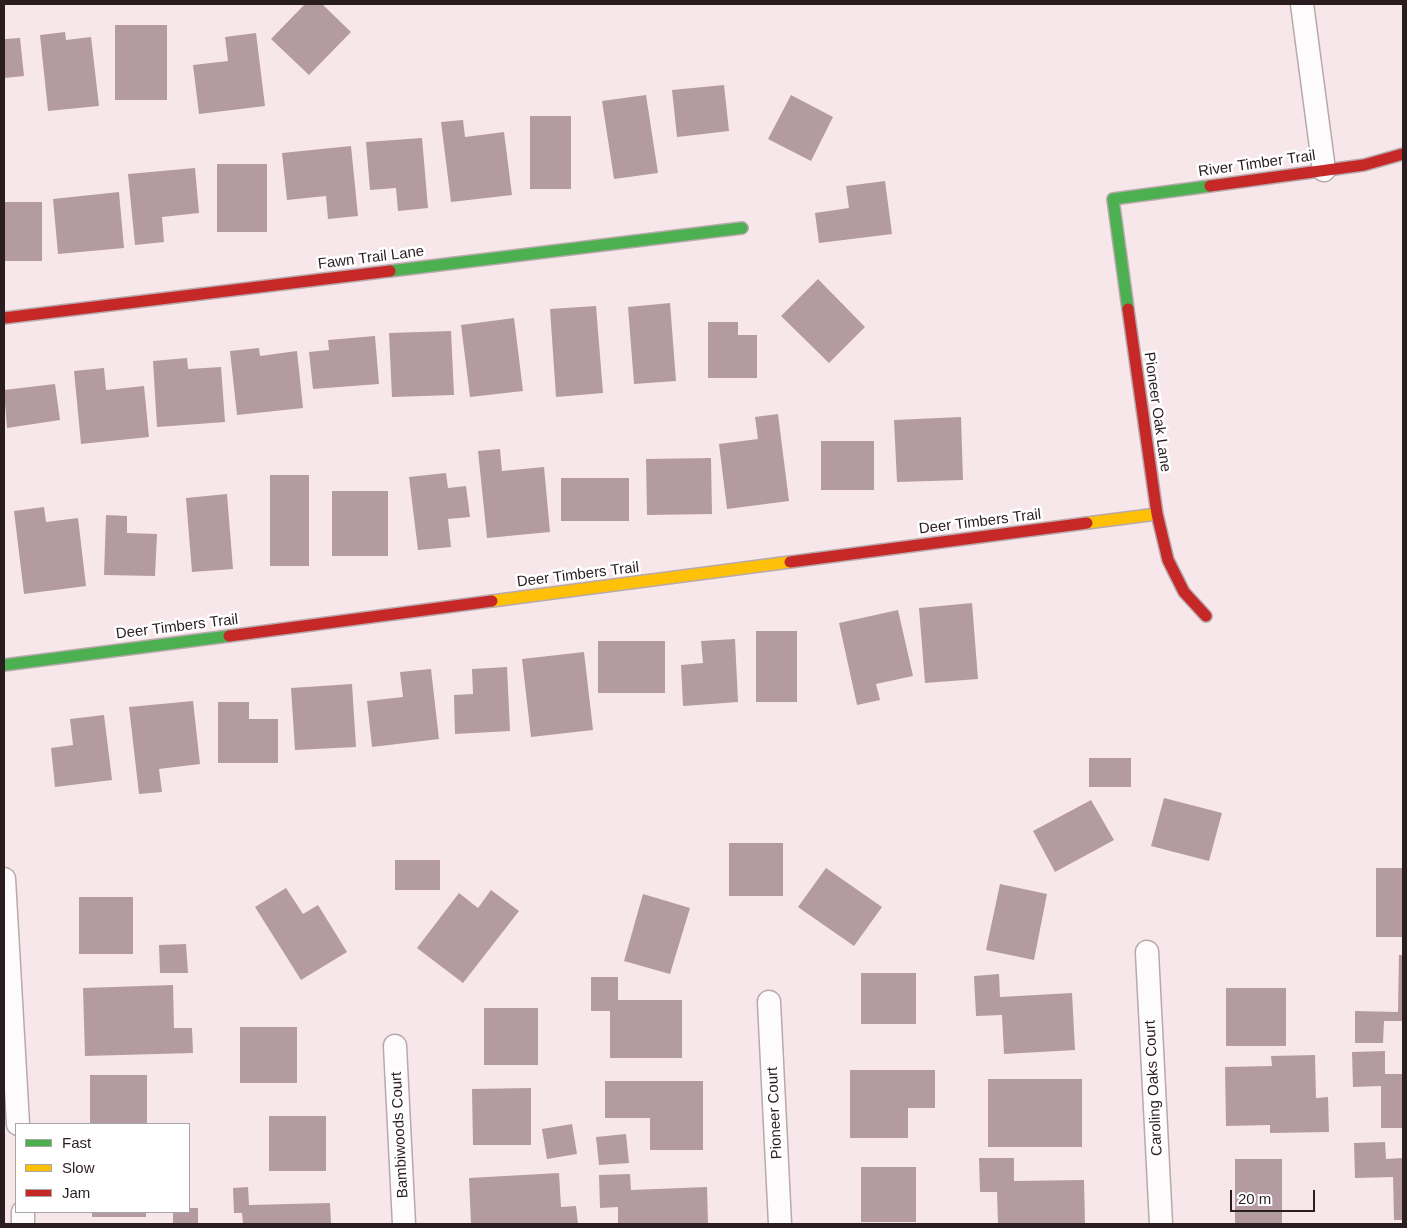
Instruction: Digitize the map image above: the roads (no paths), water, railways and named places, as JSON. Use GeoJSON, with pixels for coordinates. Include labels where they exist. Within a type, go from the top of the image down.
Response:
{"type":"FeatureCollection","features":[{"type":"Feature","properties":{"kind":"street"},"geometry":{"type":"LineString","coordinates":[[1302,4],[1324,170]]}},
{"type":"Feature","properties":{"kind":"street","name":"River Timber Trail"},"geometry":{"type":"LineString","coordinates":[[1112,199],[1364,165],[1403,154]]}},
{"type":"Feature","properties":{"kind":"street","name":"Pioneer Oak Lane"},"geometry":{"type":"LineString","coordinates":[[1112,199],[1157,514],[1168,560],[1184,592],[1206,616]]}},
{"type":"Feature","properties":{"kind":"street","name":"Fawn Trail Lane"},"geometry":{"type":"LineString","coordinates":[[4,318],[742,228]]}},
{"type":"Feature","properties":{"kind":"street","name":"Deer Timbers Trail"},"geometry":{"type":"LineString","coordinates":[[4,665],[1157,514]]}},
{"type":"Feature","properties":{"kind":"street"},"geometry":{"type":"LineString","coordinates":[[4,878],[18,1123]]}},
{"type":"Feature","properties":{"kind":"street","name":"Caroling Oaks Court"},"geometry":{"type":"LineString","coordinates":[[1147,952],[1161,1224]]}},
{"type":"Feature","properties":{"kind":"street","name":"Pioneer Court"},"geometry":{"type":"LineString","coordinates":[[769,1002],[780,1224]]}},
{"type":"Feature","properties":{"kind":"street","name":"Bambiwoods Court"},"geometry":{"type":"LineString","coordinates":[[395,1046],[404,1224]]}}]}
